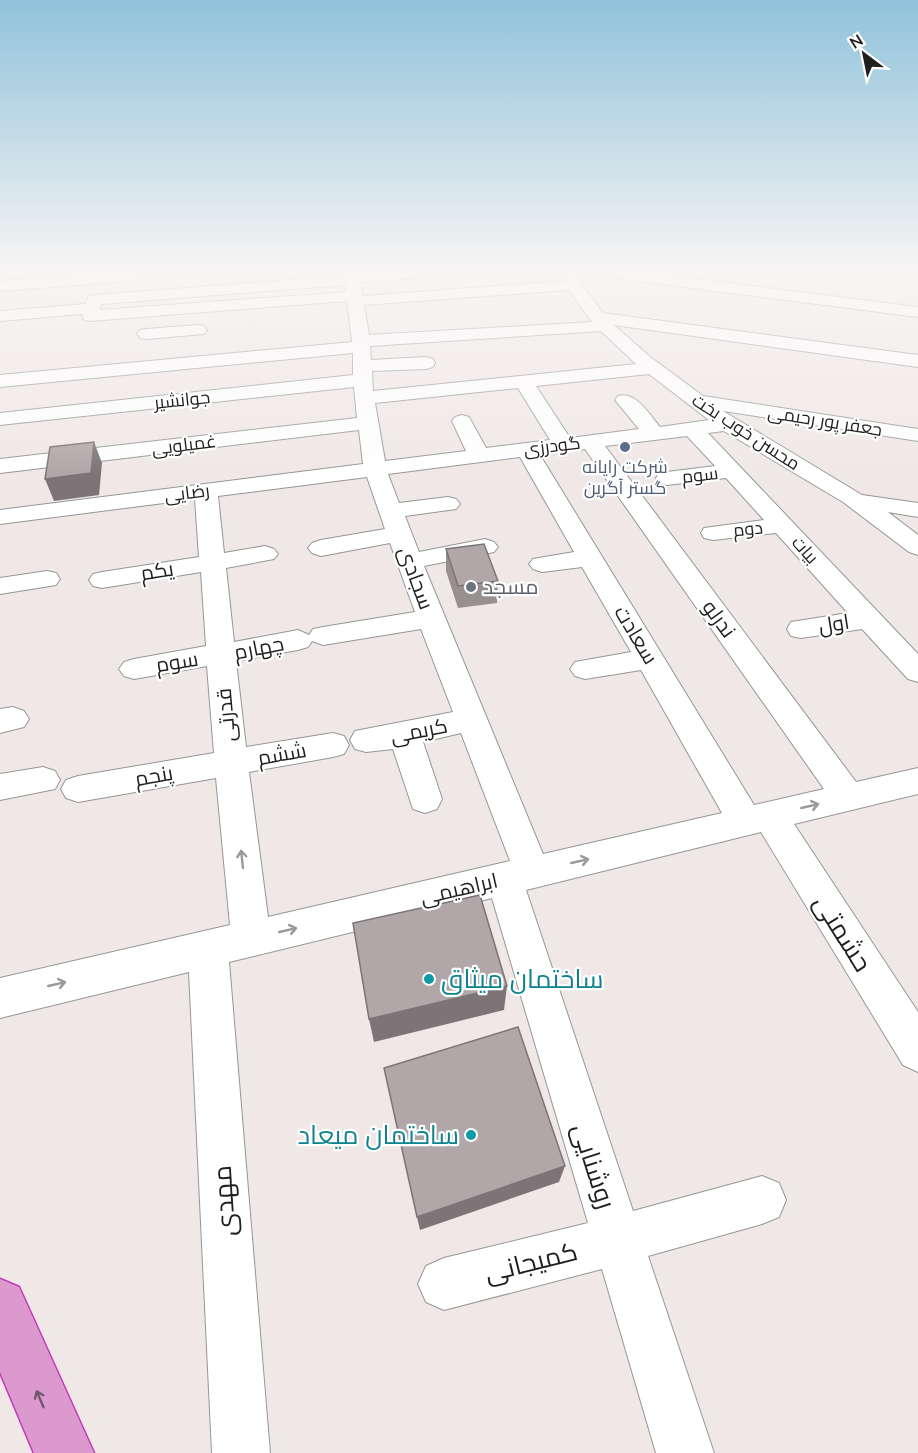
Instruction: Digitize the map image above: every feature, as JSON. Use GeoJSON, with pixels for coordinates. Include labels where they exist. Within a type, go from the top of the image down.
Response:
{"type":"FeatureCollection","features":[{"type":"Feature","properties":{"kind":"highway"},"geometry":{"type":"LineString","coordinates":[[0,1306],[64,1453]]}},
{"type":"Feature","properties":{"kind":"street","name":"سجادی"},"geometry":{"type":"LineString","coordinates":[[360,340],[363,381],[375,469],[472,720],[518,875]]}},
{"type":"Feature","properties":{"kind":"street"},"geometry":{"type":"LineString","coordinates":[[0,381],[129,360],[401,340]]}},
{"type":"Feature","properties":{"kind":"street"},"geometry":{"type":"LineString","coordinates":[[459,340],[464,352]]}},
{"type":"Feature","properties":{"kind":"street"},"geometry":{"type":"LineString","coordinates":[[538,340],[542,346]]}},
{"type":"Feature","properties":{"kind":"street","name":"محسن خوب بخت"},"geometry":{"type":"LineString","coordinates":[[619,340],[630,352],[729,424],[888,520],[918,547]]}},
{"type":"Feature","properties":{"kind":"street"},"geometry":{"type":"LineString","coordinates":[[746,340],[918,361]]}},
{"type":"Feature","properties":{"kind":"street"},"geometry":{"type":"LineString","coordinates":[[363,381],[426,363]]}},
{"type":"Feature","properties":{"kind":"street"},"geometry":{"type":"LineString","coordinates":[[363,381],[523,381],[652,368]]}},
{"type":"Feature","properties":{"kind":"street","name":"جوانشیر"},"geometry":{"type":"LineString","coordinates":[[0,419],[363,381]]}},
{"type":"Feature","properties":{"kind":"street","name":"ندرلو"},"geometry":{"type":"LineString","coordinates":[[523,381],[577,443],[848,797]]}},
{"type":"Feature","properties":{"kind":"street"},"geometry":{"type":"LineString","coordinates":[[625,400],[654,433]]}},
{"type":"Feature","properties":{"kind":"street","name":"جعفر پور رحیمی"},"geometry":{"type":"LineString","coordinates":[[697,401],[918,435]]}},
{"type":"Feature","properties":{"kind":"street"},"geometry":{"type":"LineString","coordinates":[[462,421],[479,456]]}},
{"type":"Feature","properties":{"kind":"street","name":"غمیلویی"},"geometry":{"type":"LineString","coordinates":[[0,466],[368,423]]}},
{"type":"Feature","properties":{"kind":"street","name":"گودرزی"},"geometry":{"type":"LineString","coordinates":[[375,469],[729,424]]}},
{"type":"Feature","properties":{"kind":"street","name":"بیات"},"geometry":{"type":"LineString","coordinates":[[692,428],[918,672]]}},
{"type":"Feature","properties":{"kind":"street","name":"سعادت"},"geometry":{"type":"LineString","coordinates":[[526,449],[650,659],[757,818]]}},
{"type":"Feature","properties":{"kind":"street","name":"رضایی"},"geometry":{"type":"LineString","coordinates":[[0,517],[375,469]]}},
{"type":"Feature","properties":{"kind":"street","name":"سوم"},"geometry":{"type":"LineString","coordinates":[[667,478],[732,471]]}},
{"type":"Feature","properties":{"kind":"street","name":"قدرتی"},"geometry":{"type":"LineString","coordinates":[[206,490],[231,762],[229,943]]}},
{"type":"Feature","properties":{"kind":"street"},"geometry":{"type":"LineString","coordinates":[[853,499],[918,510]]}},
{"type":"Feature","properties":{"kind":"street"},"geometry":{"type":"LineString","coordinates":[[400,535],[447,504]]}},
{"type":"Feature","properties":{"kind":"street","name":"دوم"},"geometry":{"type":"LineString","coordinates":[[713,532],[783,525]]}},
{"type":"Feature","properties":{"kind":"street"},"geometry":{"type":"LineString","coordinates":[[321,548],[400,535],[485,548]]}},
{"type":"Feature","properties":{"kind":"street"},"geometry":{"type":"LineString","coordinates":[[212,562],[265,554]]}},
{"type":"Feature","properties":{"kind":"street"},"geometry":{"type":"LineString","coordinates":[[542,564],[590,558]]}},
{"type":"Feature","properties":{"kind":"street","name":"یکم"},"geometry":{"type":"LineString","coordinates":[[102,580],[212,562]]}},
{"type":"Feature","properties":{"kind":"street"},"geometry":{"type":"LineString","coordinates":[[0,586],[47,579]]}},
{"type":"Feature","properties":{"kind":"street","name":"چهارم"},"geometry":{"type":"LineString","coordinates":[[221,655],[431,618]]}},
{"type":"Feature","properties":{"kind":"street","name":"اول"},"geometry":{"type":"LineString","coordinates":[[801,629],[867,619]]}},
{"type":"Feature","properties":{"kind":"street","name":"سوم"},"geometry":{"type":"LineString","coordinates":[[134,669],[221,655]]}},
{"type":"Feature","properties":{"kind":"street"},"geometry":{"type":"LineString","coordinates":[[585,669],[650,659]]}},
{"type":"Feature","properties":{"kind":"street","name":"کریمی"},"geometry":{"type":"LineString","coordinates":[[366,740],[405,735],[472,720]]}},
{"type":"Feature","properties":{"kind":"street"},"geometry":{"type":"LineString","coordinates":[[405,735],[425,799]]}},
{"type":"Feature","properties":{"kind":"street","name":"ششم"},"geometry":{"type":"LineString","coordinates":[[231,762],[333,745]]}},
{"type":"Feature","properties":{"kind":"street","name":"پنجم"},"geometry":{"type":"LineString","coordinates":[[78,789],[231,762]]}},
{"type":"Feature","properties":{"kind":"street"},"geometry":{"type":"LineString","coordinates":[[0,787],[43,780]]}},
{"type":"Feature","properties":{"kind":"street","name":"ابراهیمی"},"geometry":{"type":"LineString","coordinates":[[0,998],[918,781]]}},
{"type":"Feature","properties":{"kind":"street","name":"حشمتی"},"geometry":{"type":"LineString","coordinates":[[757,818],[918,1050]]}},
{"type":"Feature","properties":{"kind":"street","name":"روشنایی"},"geometry":{"type":"LineString","coordinates":[[518,875],[618,1240],[685,1453]]}},
{"type":"Feature","properties":{"kind":"street","name":"مهدی"},"geometry":{"type":"LineString","coordinates":[[229,943],[241,1453]]}},
{"type":"Feature","properties":{"kind":"street","name":"کمیجانی"},"geometry":{"type":"LineString","coordinates":[[444,1284],[618,1240],[762,1200]]}},
{"type":"Feature","properties":{"kind":"building"},"geometry":{"type":"Polygon","coordinates":[[[94,442],[91,473],[45,479],[50,447],[94,442]]]}},
{"type":"Feature","properties":{"kind":"building"},"geometry":{"type":"Polygon","coordinates":[[[484,544],[498,581],[458,586],[446,549],[484,544]]]}},
{"type":"Feature","properties":{"kind":"building","name":"ساختمان میثاق"},"geometry":{"type":"Polygon","coordinates":[[[480,895],[507,986],[369,1019],[353,923],[480,895]]]}},
{"type":"Feature","properties":{"kind":"building","name":"ساختمان میعاد"},"geometry":{"type":"Polygon","coordinates":[[[518,1027],[565,1166],[417,1217],[384,1068],[518,1027]]]}},
{"type":"Feature","properties":{"kind":"place","name":"شرکت رایانه گستر آگرین"},"geometry":{"type":"Point","coordinates":[625,447]}},
{"type":"Feature","properties":{"kind":"place","name":"مسجد"},"geometry":{"type":"Point","coordinates":[471,587]}},
{"type":"Feature","properties":{"kind":"place","name":"ساختمان میثاق"},"geometry":{"type":"Point","coordinates":[429,979]}},
{"type":"Feature","properties":{"kind":"place","name":"ساختمان میعاد"},"geometry":{"type":"Point","coordinates":[471,1135]}}]}
